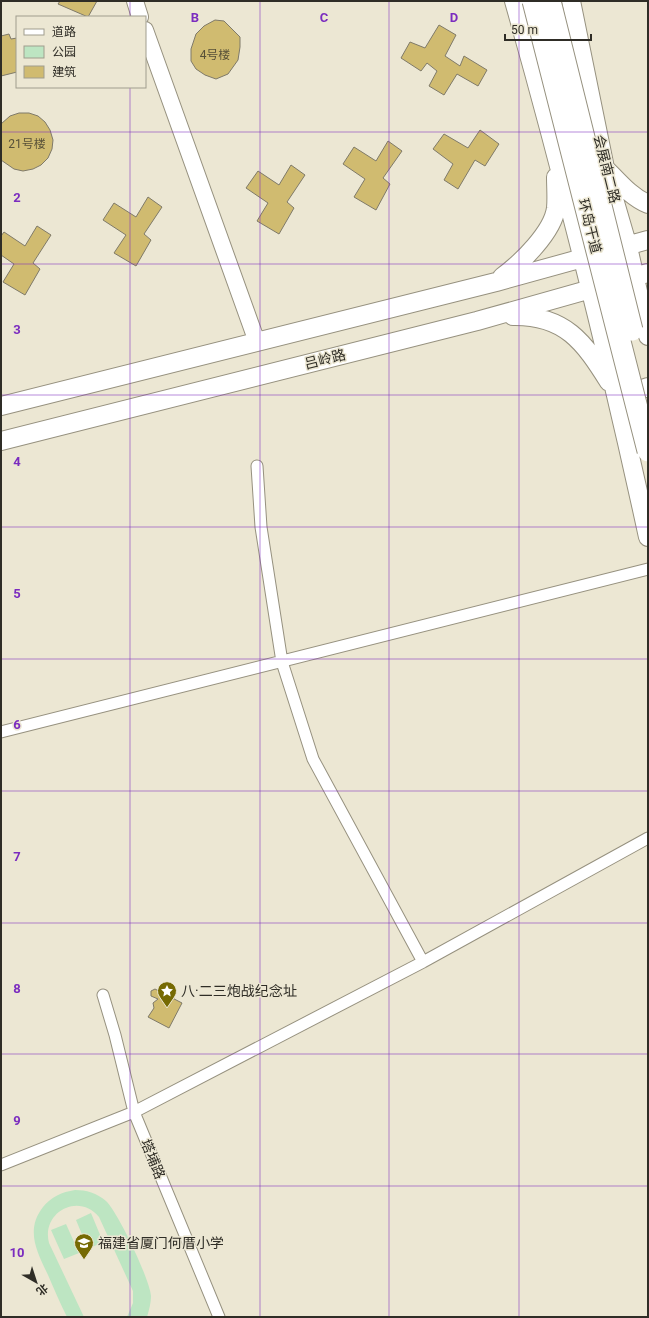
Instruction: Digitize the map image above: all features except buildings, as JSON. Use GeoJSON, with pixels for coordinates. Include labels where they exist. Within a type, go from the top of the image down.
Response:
{"type":"FeatureCollection","features":[{"type":"Feature","properties":{"kind":"highway","name":"环岛干道"},"geometry":{"type":"LineString","coordinates":[[533,1],[648,451]]}},
{"type":"Feature","properties":{"kind":"highway","name":"环岛干道"},"geometry":{"type":"LineString","coordinates":[[550,1],[648,395]]}},
{"type":"Feature","properties":{"kind":"main road"},"geometry":{"type":"LineString","coordinates":[[514,1],[556,148],[584,259],[618,397],[648,537]]}},
{"type":"Feature","properties":{"kind":"main road","name":"会展南二路"},"geometry":{"type":"LineString","coordinates":[[571,1],[605,168],[628,247],[642,275],[648,336]]}},
{"type":"Feature","properties":{"kind":"main road"},"geometry":{"type":"LineString","coordinates":[[496,282],[520,263],[539,242],[552,220],[556,208],[556,148]]}},
{"type":"Feature","properties":{"kind":"main road"},"geometry":{"type":"LineString","coordinates":[[605,168],[629,192],[639,200],[648,204]]}},
{"type":"Feature","properties":{"kind":"main road"},"geometry":{"type":"LineString","coordinates":[[1,406],[496,282],[628,247],[648,240]]}},
{"type":"Feature","properties":{"kind":"main road","name":"吕岭路"},"geometry":{"type":"LineString","coordinates":[[1,441],[477,321],[642,275]]}},
{"type":"Feature","properties":{"kind":"main road"},"geometry":{"type":"LineString","coordinates":[[477,321],[514,316],[538,317],[553,322],[571,332],[584,344],[618,397]]}},
{"type":"Feature","properties":{"kind":"main road"},"geometry":{"type":"LineString","coordinates":[[618,397],[648,386]]}},
{"type":"Feature","properties":{"kind":"street"},"geometry":{"type":"LineString","coordinates":[[135,1],[140,16]]}},
{"type":"Feature","properties":{"kind":"street"},"geometry":{"type":"LineString","coordinates":[[146,33],[257,342]]}},
{"type":"Feature","properties":{"kind":"street"},"geometry":{"type":"LineString","coordinates":[[257,466],[261,527],[282,662],[313,760],[423,962]]}},
{"type":"Feature","properties":{"kind":"street"},"geometry":{"type":"LineString","coordinates":[[1,732],[648,569]]}},
{"type":"Feature","properties":{"kind":"street"},"geometry":{"type":"LineString","coordinates":[[1,1165],[134,1112],[423,962],[648,838]]}},
{"type":"Feature","properties":{"kind":"street","name":"塔埔路"},"geometry":{"type":"LineString","coordinates":[[104,995],[134,1112],[219,1317]]}},
{"type":"Feature","properties":{"kind":"green space"},"geometry":{"type":"Polygon","coordinates":[[[75,1190],[91,1192],[103,1198],[118,1218],[139,1262],[149,1288],[151,1299],[147,1317],[127,1317],[133,1303],[133,1291],[99,1217],[91,1210],[82,1206],[72,1206],[64,1209],[56,1215],[51,1222],[48,1232],[49,1243],[84,1317],[67,1317],[40,1258],[34,1233],[38,1216],[46,1203],[57,1196],[75,1190]]]}},
{"type":"Feature","properties":{"kind":"green space"},"geometry":{"type":"Polygon","coordinates":[[[91,1213],[103,1242],[88,1249],[76,1220],[91,1213]]]}},
{"type":"Feature","properties":{"kind":"green space"},"geometry":{"type":"Polygon","coordinates":[[[66,1224],[79,1253],[64,1259],[51,1230],[66,1224]]]}},
{"type":"Feature","properties":{"kind":"place","name":"八·二三炮战纪念址"},"geometry":{"type":"Point","coordinates":[167,1008]}},
{"type":"Feature","properties":{"kind":"place","name":"福建省厦门何厝小学"},"geometry":{"type":"Point","coordinates":[84,1260]}}]}
